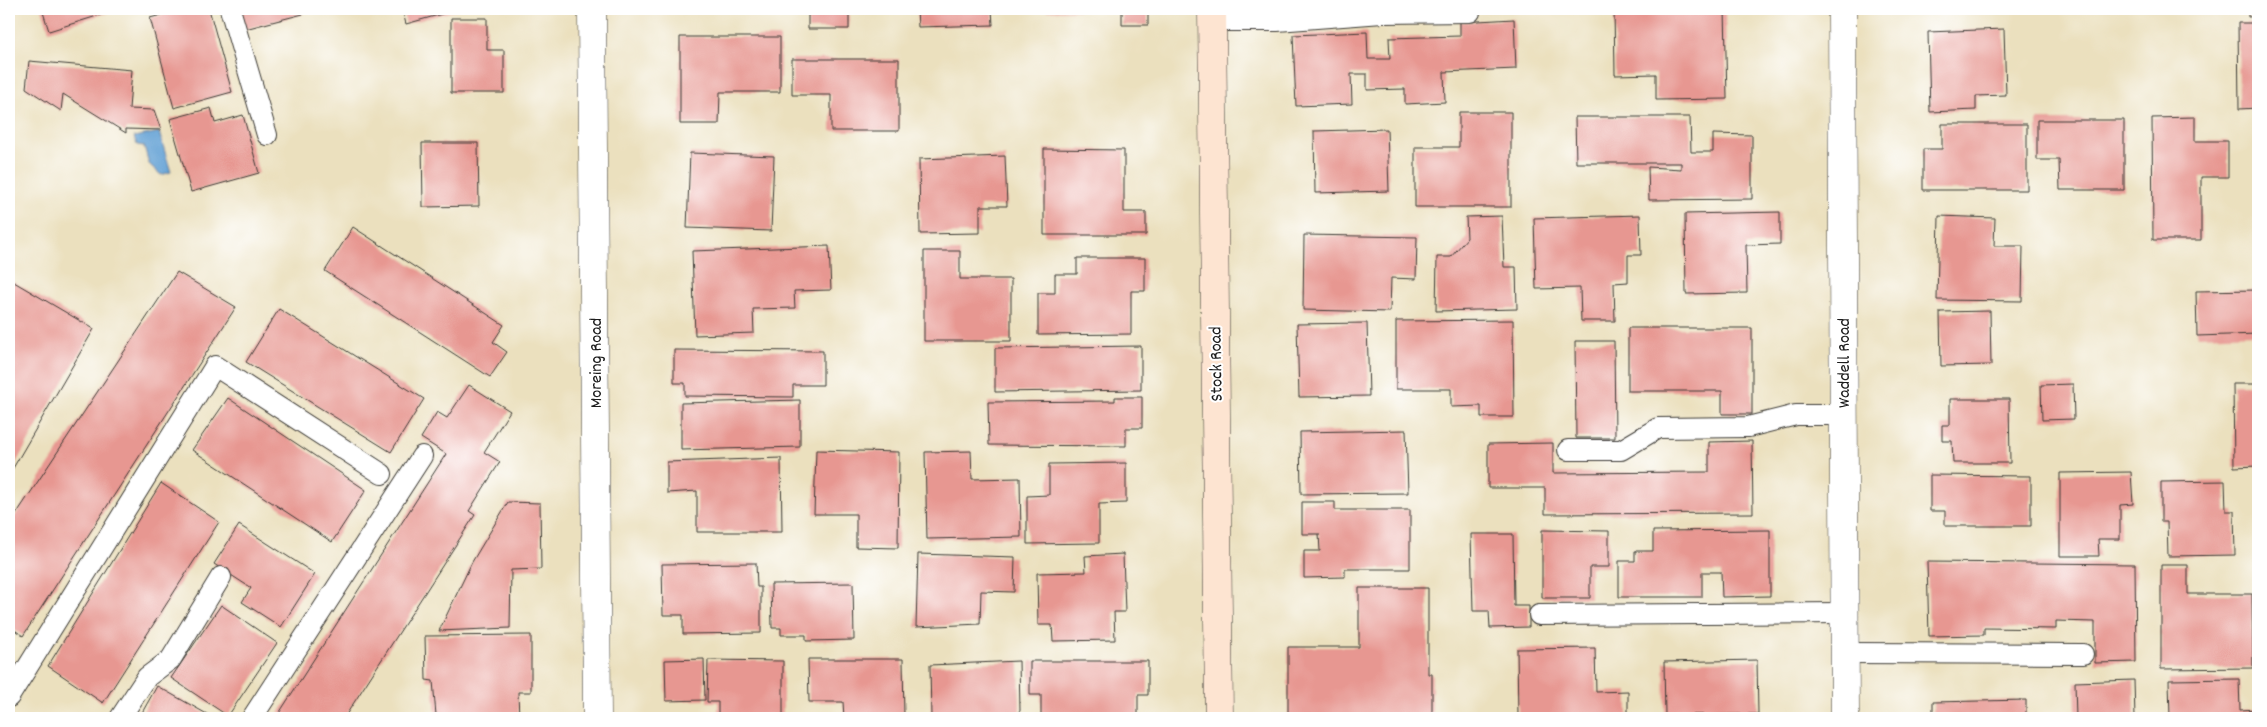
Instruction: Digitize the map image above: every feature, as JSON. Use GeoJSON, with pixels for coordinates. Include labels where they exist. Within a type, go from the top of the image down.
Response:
{"type":"FeatureCollection","features":[{"type":"Feature","properties":{"kind":"street","name":"Moreing Road"},"geometry":{"type":"LineString","coordinates":[[592,9],[597,718]]}},
{"type":"Feature","properties":{"kind":"street","name":"Waddell Road"},"geometry":{"type":"LineString","coordinates":[[1842,9],[1845,718]]}},
{"type":"Feature","properties":{"kind":"street","name":"Stock Road"},"geometry":{"type":"LineString","coordinates":[[1212,15],[1220,718]]}},
{"type":"Feature","properties":{"kind":"lane"},"geometry":{"type":"LineString","coordinates":[[230,9],[267,134]]}},
{"type":"Feature","properties":{"kind":"lane"},"geometry":{"type":"LineString","coordinates":[[1212,15],[1277,20],[1382,12],[1470,12]]}},
{"type":"Feature","properties":{"kind":"lane"},"geometry":{"type":"LineString","coordinates":[[9,697],[215,366],[382,474]]}},
{"type":"Feature","properties":{"kind":"lane"},"geometry":{"type":"LineString","coordinates":[[1568,450],[1621,450],[1658,428],[1748,427],[1796,415],[1843,415]]}},
{"type":"Feature","properties":{"kind":"lane"},"geometry":{"type":"LineString","coordinates":[[252,718],[422,456]]}},
{"type":"Feature","properties":{"kind":"lane"},"geometry":{"type":"LineString","coordinates":[[120,718],[147,677],[170,659],[221,577]]}},
{"type":"Feature","properties":{"kind":"lane"},"geometry":{"type":"LineString","coordinates":[[1539,615],[1844,613]]}},
{"type":"Feature","properties":{"kind":"lane"},"geometry":{"type":"LineString","coordinates":[[1844,654],[2083,654]]}},
{"type":"Feature","properties":{"kind":"water"},"geometry":{"type":"Polygon","coordinates":[[[159,132],[171,172],[161,175],[149,164],[144,146],[137,145],[134,137],[159,132]]]}},
{"type":"Feature","properties":{"kind":"building"},"geometry":{"type":"Polygon","coordinates":[[[42,9],[113,9],[113,11],[49,31],[42,9]]]}},
{"type":"Feature","properties":{"kind":"building"},"geometry":{"type":"Polygon","coordinates":[[[183,9],[209,9],[232,92],[174,108],[150,18],[183,9]]]}},
{"type":"Feature","properties":{"kind":"building"},"geometry":{"type":"Polygon","coordinates":[[[239,9],[302,9],[303,14],[245,29],[239,9]]]}},
{"type":"Feature","properties":{"kind":"building"},"geometry":{"type":"Polygon","coordinates":[[[402,9],[460,9],[406,24],[402,9]]]}},
{"type":"Feature","properties":{"kind":"building"},"geometry":{"type":"Polygon","coordinates":[[[808,9],[849,9],[849,29],[808,29],[808,9]]]}},
{"type":"Feature","properties":{"kind":"building"},"geometry":{"type":"Polygon","coordinates":[[[917,9],[992,9],[993,25],[918,27],[917,9]]]}},
{"type":"Feature","properties":{"kind":"building"},"geometry":{"type":"Polygon","coordinates":[[[1047,9],[1090,9],[1090,10],[1047,11],[1047,9]]]}},
{"type":"Feature","properties":{"kind":"building"},"geometry":{"type":"Polygon","coordinates":[[[1122,9],[1148,9],[1148,25],[1122,25],[1122,9]]]}},
{"type":"Feature","properties":{"kind":"building"},"geometry":{"type":"Polygon","coordinates":[[[1614,9],[1725,9],[1727,99],[1656,100],[1656,74],[1615,75],[1614,9]]]}},
{"type":"Feature","properties":{"kind":"building"},"geometry":{"type":"Polygon","coordinates":[[[2248,9],[2258,9],[2258,16],[2248,17],[2248,9]]]}},
{"type":"Feature","properties":{"kind":"building"},"geometry":{"type":"Polygon","coordinates":[[[451,18],[487,18],[487,50],[504,50],[504,93],[451,93],[451,18]]]}},
{"type":"Feature","properties":{"kind":"building"},"geometry":{"type":"Polygon","coordinates":[[[1514,19],[1516,69],[1444,72],[1445,102],[1405,104],[1405,89],[1367,90],[1367,74],[1351,74],[1352,104],[1296,106],[1293,35],[1367,32],[1368,59],[1390,59],[1389,38],[1460,36],[1460,22],[1514,19]]]}},
{"type":"Feature","properties":{"kind":"building"},"geometry":{"type":"Polygon","coordinates":[[[2238,23],[2258,23],[2258,108],[2239,109],[2238,23]]]}},
{"type":"Feature","properties":{"kind":"building"},"geometry":{"type":"Polygon","coordinates":[[[2004,29],[2006,95],[1976,96],[1976,110],[1930,112],[1928,32],[2004,29]]]}},
{"type":"Feature","properties":{"kind":"building"},"geometry":{"type":"Polygon","coordinates":[[[680,37],[780,37],[780,92],[720,92],[719,124],[680,124],[680,37]]]}},
{"type":"Feature","properties":{"kind":"building"},"geometry":{"type":"Polygon","coordinates":[[[792,59],[899,59],[899,131],[831,131],[831,95],[792,95],[792,59]]]}},
{"type":"Feature","properties":{"kind":"building"},"geometry":{"type":"Polygon","coordinates":[[[29,61],[132,70],[129,109],[154,110],[161,130],[126,129],[126,133],[63,94],[61,111],[26,88],[29,61]]]}},
{"type":"Feature","properties":{"kind":"building"},"geometry":{"type":"Polygon","coordinates":[[[211,108],[215,123],[243,115],[259,173],[191,192],[170,119],[211,108]]]}},
{"type":"Feature","properties":{"kind":"building"},"geometry":{"type":"Polygon","coordinates":[[[1459,112],[1511,112],[1511,207],[1415,207],[1415,147],[1459,147],[1459,112]]]}},
{"type":"Feature","properties":{"kind":"building"},"geometry":{"type":"Polygon","coordinates":[[[1575,117],[1690,117],[1691,152],[1713,152],[1713,134],[1752,135],[1752,199],[1649,200],[1648,167],[1681,169],[1681,163],[1576,163],[1575,117]]]}},
{"type":"Feature","properties":{"kind":"building"},"geometry":{"type":"Polygon","coordinates":[[[2195,117],[2195,141],[2228,141],[2228,177],[2201,177],[2201,240],[2153,240],[2152,118],[2195,117]]]}},
{"type":"Feature","properties":{"kind":"building"},"geometry":{"type":"Polygon","coordinates":[[[2037,120],[2124,120],[2124,190],[2060,190],[2059,160],[2037,160],[2037,120]]]}},
{"type":"Feature","properties":{"kind":"building"},"geometry":{"type":"Polygon","coordinates":[[[1942,124],[2027,124],[2027,190],[1923,190],[1923,149],[1942,149],[1942,124]]]}},
{"type":"Feature","properties":{"kind":"building"},"geometry":{"type":"Polygon","coordinates":[[[1387,129],[1389,191],[1315,193],[1314,131],[1387,129]]]}},
{"type":"Feature","properties":{"kind":"building"},"geometry":{"type":"Polygon","coordinates":[[[422,143],[478,143],[479,206],[423,207],[422,143]]]}},
{"type":"Feature","properties":{"kind":"building"},"geometry":{"type":"Polygon","coordinates":[[[1044,149],[1124,150],[1124,212],[1146,212],[1146,235],[1044,235],[1044,149]]]}},
{"type":"Feature","properties":{"kind":"building"},"geometry":{"type":"Polygon","coordinates":[[[690,153],[774,156],[771,231],[687,228],[690,153]]]}},
{"type":"Feature","properties":{"kind":"building"},"geometry":{"type":"Polygon","coordinates":[[[1005,156],[1007,206],[980,206],[980,233],[920,234],[919,159],[1005,156]]]}},
{"type":"Feature","properties":{"kind":"building"},"geometry":{"type":"Polygon","coordinates":[[[1780,212],[1780,244],[1746,245],[1747,293],[1686,294],[1685,214],[1780,212]]]}},
{"type":"Feature","properties":{"kind":"building"},"geometry":{"type":"Polygon","coordinates":[[[1640,215],[1641,255],[1628,255],[1628,282],[1614,283],[1615,321],[1581,321],[1580,288],[1536,289],[1534,218],[1640,215]]]}},
{"type":"Feature","properties":{"kind":"building"},"geometry":{"type":"Polygon","coordinates":[[[1502,216],[1504,267],[1516,267],[1517,309],[1436,311],[1437,257],[1451,257],[1467,238],[1466,217],[1502,216]]]}},
{"type":"Feature","properties":{"kind":"building"},"geometry":{"type":"Polygon","coordinates":[[[1939,216],[1995,218],[1994,246],[2023,246],[2022,301],[1937,300],[1939,216]]]}},
{"type":"Feature","properties":{"kind":"building"},"geometry":{"type":"Polygon","coordinates":[[[353,227],[504,325],[493,342],[507,352],[490,377],[325,271],[353,227]]]}},
{"type":"Feature","properties":{"kind":"building"},"geometry":{"type":"Polygon","coordinates":[[[1304,235],[1417,237],[1416,279],[1391,278],[1390,312],[1303,310],[1304,235]]]}},
{"type":"Feature","properties":{"kind":"building"},"geometry":{"type":"Polygon","coordinates":[[[829,246],[831,290],[794,291],[795,308],[753,309],[754,333],[695,335],[692,251],[829,246]]]}},
{"type":"Feature","properties":{"kind":"building"},"geometry":{"type":"Polygon","coordinates":[[[924,251],[960,251],[960,279],[1011,279],[1011,341],[924,341],[924,251]]]}},
{"type":"Feature","properties":{"kind":"building"},"geometry":{"type":"Polygon","coordinates":[[[1077,258],[1145,258],[1145,291],[1131,291],[1131,334],[1038,335],[1038,293],[1055,293],[1055,274],[1077,274],[1077,258]]]}},
{"type":"Feature","properties":{"kind":"building"},"geometry":{"type":"Polygon","coordinates":[[[177,272],[236,307],[23,636],[9,626],[9,525],[177,272]]]}},
{"type":"Feature","properties":{"kind":"building"},"geometry":{"type":"Polygon","coordinates":[[[14,282],[94,329],[9,475],[9,291],[14,282]]]}},
{"type":"Feature","properties":{"kind":"building"},"geometry":{"type":"Polygon","coordinates":[[[2258,290],[2258,334],[2197,336],[2196,291],[2258,290]]]}},
{"type":"Feature","properties":{"kind":"building"},"geometry":{"type":"Polygon","coordinates":[[[279,309],[424,399],[391,452],[246,362],[279,309]]]}},
{"type":"Feature","properties":{"kind":"building"},"geometry":{"type":"Polygon","coordinates":[[[1990,311],[1991,365],[1941,366],[1940,312],[1990,311]]]}},
{"type":"Feature","properties":{"kind":"building"},"geometry":{"type":"Polygon","coordinates":[[[1513,320],[1514,417],[1481,417],[1481,406],[1451,407],[1451,389],[1396,389],[1396,321],[1513,320]]]}},
{"type":"Feature","properties":{"kind":"building"},"geometry":{"type":"Polygon","coordinates":[[[1367,323],[1369,396],[1299,397],[1297,324],[1367,323]]]}},
{"type":"Feature","properties":{"kind":"building"},"geometry":{"type":"Polygon","coordinates":[[[1628,328],[1752,328],[1752,414],[1722,414],[1722,391],[1628,391],[1628,328]]]}},
{"type":"Feature","properties":{"kind":"building"},"geometry":{"type":"Polygon","coordinates":[[[1575,341],[1614,341],[1615,438],[1576,438],[1575,341]]]}},
{"type":"Feature","properties":{"kind":"building"},"geometry":{"type":"Polygon","coordinates":[[[1141,346],[1141,390],[995,392],[995,348],[1141,346]]]}},
{"type":"Feature","properties":{"kind":"building"},"geometry":{"type":"Polygon","coordinates":[[[674,350],[823,351],[823,385],[793,385],[793,397],[685,396],[685,383],[674,383],[674,350]]]}},
{"type":"Feature","properties":{"kind":"building"},"geometry":{"type":"Polygon","coordinates":[[[2073,384],[2074,419],[2042,420],[2041,385],[2073,384]]]}},
{"type":"Feature","properties":{"kind":"building"},"geometry":{"type":"Polygon","coordinates":[[[2233,384],[2258,384],[2258,466],[2234,467],[2233,384]]]}},
{"type":"Feature","properties":{"kind":"building"},"geometry":{"type":"Polygon","coordinates":[[[469,385],[510,411],[484,452],[500,462],[469,511],[475,515],[344,718],[276,718],[446,454],[421,438],[437,412],[447,418],[469,385]]]}},
{"type":"Feature","properties":{"kind":"building"},"geometry":{"type":"Polygon","coordinates":[[[1115,397],[1142,397],[1142,428],[1126,428],[1126,446],[989,445],[988,402],[1115,401],[1115,397]]]}},
{"type":"Feature","properties":{"kind":"building"},"geometry":{"type":"Polygon","coordinates":[[[228,398],[366,490],[332,542],[192,450],[228,398]]]}},
{"type":"Feature","properties":{"kind":"building"},"geometry":{"type":"Polygon","coordinates":[[[1950,399],[2009,399],[2010,463],[1953,463],[1952,441],[1942,441],[1942,425],[1950,425],[1950,399]]]}},
{"type":"Feature","properties":{"kind":"building"},"geometry":{"type":"Polygon","coordinates":[[[800,400],[800,447],[681,450],[681,403],[800,400]]]}},
{"type":"Feature","properties":{"kind":"building"},"geometry":{"type":"Polygon","coordinates":[[[1406,430],[1408,493],[1301,494],[1300,432],[1406,430]]]}},
{"type":"Feature","properties":{"kind":"building"},"geometry":{"type":"Polygon","coordinates":[[[1752,441],[1753,513],[1545,514],[1545,488],[1488,488],[1488,444],[1553,443],[1553,473],[1709,472],[1709,442],[1752,441]]]}},
{"type":"Feature","properties":{"kind":"building"},"geometry":{"type":"Polygon","coordinates":[[[816,450],[899,452],[898,548],[856,547],[856,514],[814,514],[816,450]]]}},
{"type":"Feature","properties":{"kind":"building"},"geometry":{"type":"Polygon","coordinates":[[[971,451],[972,479],[1020,478],[1021,537],[927,539],[925,452],[971,451]]]}},
{"type":"Feature","properties":{"kind":"building"},"geometry":{"type":"Polygon","coordinates":[[[781,458],[782,532],[697,532],[697,491],[667,493],[667,462],[781,458]]]}},
{"type":"Feature","properties":{"kind":"building"},"geometry":{"type":"Polygon","coordinates":[[[1126,463],[1126,503],[1099,504],[1099,543],[1027,544],[1027,496],[1049,495],[1049,464],[1126,463]]]}},
{"type":"Feature","properties":{"kind":"building"},"geometry":{"type":"Polygon","coordinates":[[[2131,472],[2133,504],[2120,505],[2120,539],[2098,539],[2099,556],[2060,556],[2060,473],[2131,472]]]}},
{"type":"Feature","properties":{"kind":"building"},"geometry":{"type":"Polygon","coordinates":[[[1930,475],[2031,476],[2031,526],[1945,526],[1945,511],[1930,511],[1930,475]]]}},
{"type":"Feature","properties":{"kind":"building"},"geometry":{"type":"Polygon","coordinates":[[[2225,481],[2226,511],[2234,511],[2235,555],[2168,556],[2167,522],[2161,522],[2161,482],[2225,481]]]}},
{"type":"Feature","properties":{"kind":"building"},"geometry":{"type":"Polygon","coordinates":[[[161,483],[219,522],[103,703],[48,666],[161,483]]]}},
{"type":"Feature","properties":{"kind":"building"},"geometry":{"type":"Polygon","coordinates":[[[508,502],[540,503],[541,569],[511,570],[510,628],[439,631],[472,562],[508,502]]]}},
{"type":"Feature","properties":{"kind":"building"},"geometry":{"type":"Polygon","coordinates":[[[1302,502],[1335,502],[1335,510],[1410,510],[1410,569],[1345,569],[1345,577],[1304,578],[1304,551],[1320,551],[1319,534],[1302,534],[1302,502]]]}},
{"type":"Feature","properties":{"kind":"building"},"geometry":{"type":"Polygon","coordinates":[[[239,525],[315,574],[281,627],[242,602],[251,588],[214,564],[239,525]]]}},
{"type":"Feature","properties":{"kind":"building"},"geometry":{"type":"Polygon","coordinates":[[[1542,530],[1609,531],[1609,567],[1590,567],[1590,598],[1542,598],[1542,530]]]}},
{"type":"Feature","properties":{"kind":"building"},"geometry":{"type":"Polygon","coordinates":[[[1770,530],[1770,596],[1722,597],[1721,572],[1702,572],[1702,597],[1619,597],[1619,561],[1635,561],[1635,551],[1653,551],[1653,531],[1770,530]]]}},
{"type":"Feature","properties":{"kind":"building"},"geometry":{"type":"Polygon","coordinates":[[[1471,534],[1513,534],[1514,606],[1529,606],[1529,627],[1490,628],[1489,611],[1473,611],[1471,534]]]}},
{"type":"Feature","properties":{"kind":"building"},"geometry":{"type":"Polygon","coordinates":[[[918,554],[1015,557],[1014,592],[981,591],[980,624],[916,627],[918,554]]]}},
{"type":"Feature","properties":{"kind":"building"},"geometry":{"type":"Polygon","coordinates":[[[1123,554],[1125,612],[1114,612],[1115,640],[1053,641],[1052,625],[1038,625],[1037,573],[1086,572],[1085,556],[1123,554]]]}},
{"type":"Feature","properties":{"kind":"building"},"geometry":{"type":"Polygon","coordinates":[[[1927,562],[2135,564],[2136,662],[2095,663],[2095,622],[2056,621],[2056,629],[1984,628],[1984,635],[1929,636],[1927,562]]]}},
{"type":"Feature","properties":{"kind":"building"},"geometry":{"type":"Polygon","coordinates":[[[756,563],[757,587],[761,587],[761,633],[683,634],[683,615],[663,615],[662,564],[756,563]]]}},
{"type":"Feature","properties":{"kind":"building"},"geometry":{"type":"Polygon","coordinates":[[[2161,565],[2188,565],[2188,594],[2252,594],[2253,668],[2161,669],[2161,565]]]}},
{"type":"Feature","properties":{"kind":"building"},"geometry":{"type":"Polygon","coordinates":[[[853,583],[854,640],[806,641],[806,635],[781,635],[781,628],[772,628],[771,584],[853,583]]]}},
{"type":"Feature","properties":{"kind":"building"},"geometry":{"type":"Polygon","coordinates":[[[1359,588],[1428,588],[1428,674],[1432,674],[1432,718],[1288,718],[1288,647],[1359,647],[1359,588]]]}},
{"type":"Feature","properties":{"kind":"building"},"geometry":{"type":"Polygon","coordinates":[[[221,605],[277,643],[228,716],[171,678],[221,605]]]}},
{"type":"Feature","properties":{"kind":"building"},"geometry":{"type":"Polygon","coordinates":[[[531,635],[531,692],[518,692],[519,718],[440,718],[436,715],[433,681],[426,680],[425,636],[531,635]]]}},
{"type":"Feature","properties":{"kind":"building"},"geometry":{"type":"Polygon","coordinates":[[[1595,648],[1596,692],[1628,691],[1628,718],[1518,718],[1517,649],[1595,648]]]}},
{"type":"Feature","properties":{"kind":"building"},"geometry":{"type":"Polygon","coordinates":[[[704,659],[705,700],[666,701],[665,660],[704,659]]]}},
{"type":"Feature","properties":{"kind":"building"},"geometry":{"type":"Polygon","coordinates":[[[808,659],[903,659],[904,718],[844,718],[843,702],[809,702],[808,659]]]}},
{"type":"Feature","properties":{"kind":"building"},"geometry":{"type":"Polygon","coordinates":[[[708,660],[783,661],[783,718],[718,718],[718,702],[707,702],[708,660]]]}},
{"type":"Feature","properties":{"kind":"building"},"geometry":{"type":"Polygon","coordinates":[[[1757,660],[1758,714],[1665,715],[1664,662],[1757,660]]]}},
{"type":"Feature","properties":{"kind":"building"},"geometry":{"type":"Polygon","coordinates":[[[1019,661],[1020,711],[1009,718],[931,718],[930,665],[1019,661]]]}},
{"type":"Feature","properties":{"kind":"building"},"geometry":{"type":"Polygon","coordinates":[[[1030,661],[1148,661],[1148,695],[1138,695],[1138,718],[1041,718],[1041,695],[1030,695],[1030,661]]]}},
{"type":"Feature","properties":{"kind":"building"},"geometry":{"type":"Polygon","coordinates":[[[2239,679],[2240,710],[2258,709],[2258,718],[2170,718],[2169,680],[2239,679]]]}},
{"type":"Feature","properties":{"kind":"building"},"geometry":{"type":"Polygon","coordinates":[[[2134,680],[2135,718],[2076,718],[2075,682],[2134,680]]]}},
{"type":"Feature","properties":{"kind":"building"},"geometry":{"type":"Polygon","coordinates":[[[157,686],[214,718],[139,718],[157,686]]]}},
{"type":"Feature","properties":{"kind":"building"},"geometry":{"type":"Polygon","coordinates":[[[2026,700],[2026,718],[1933,718],[1933,702],[2026,700]]]}}]}
